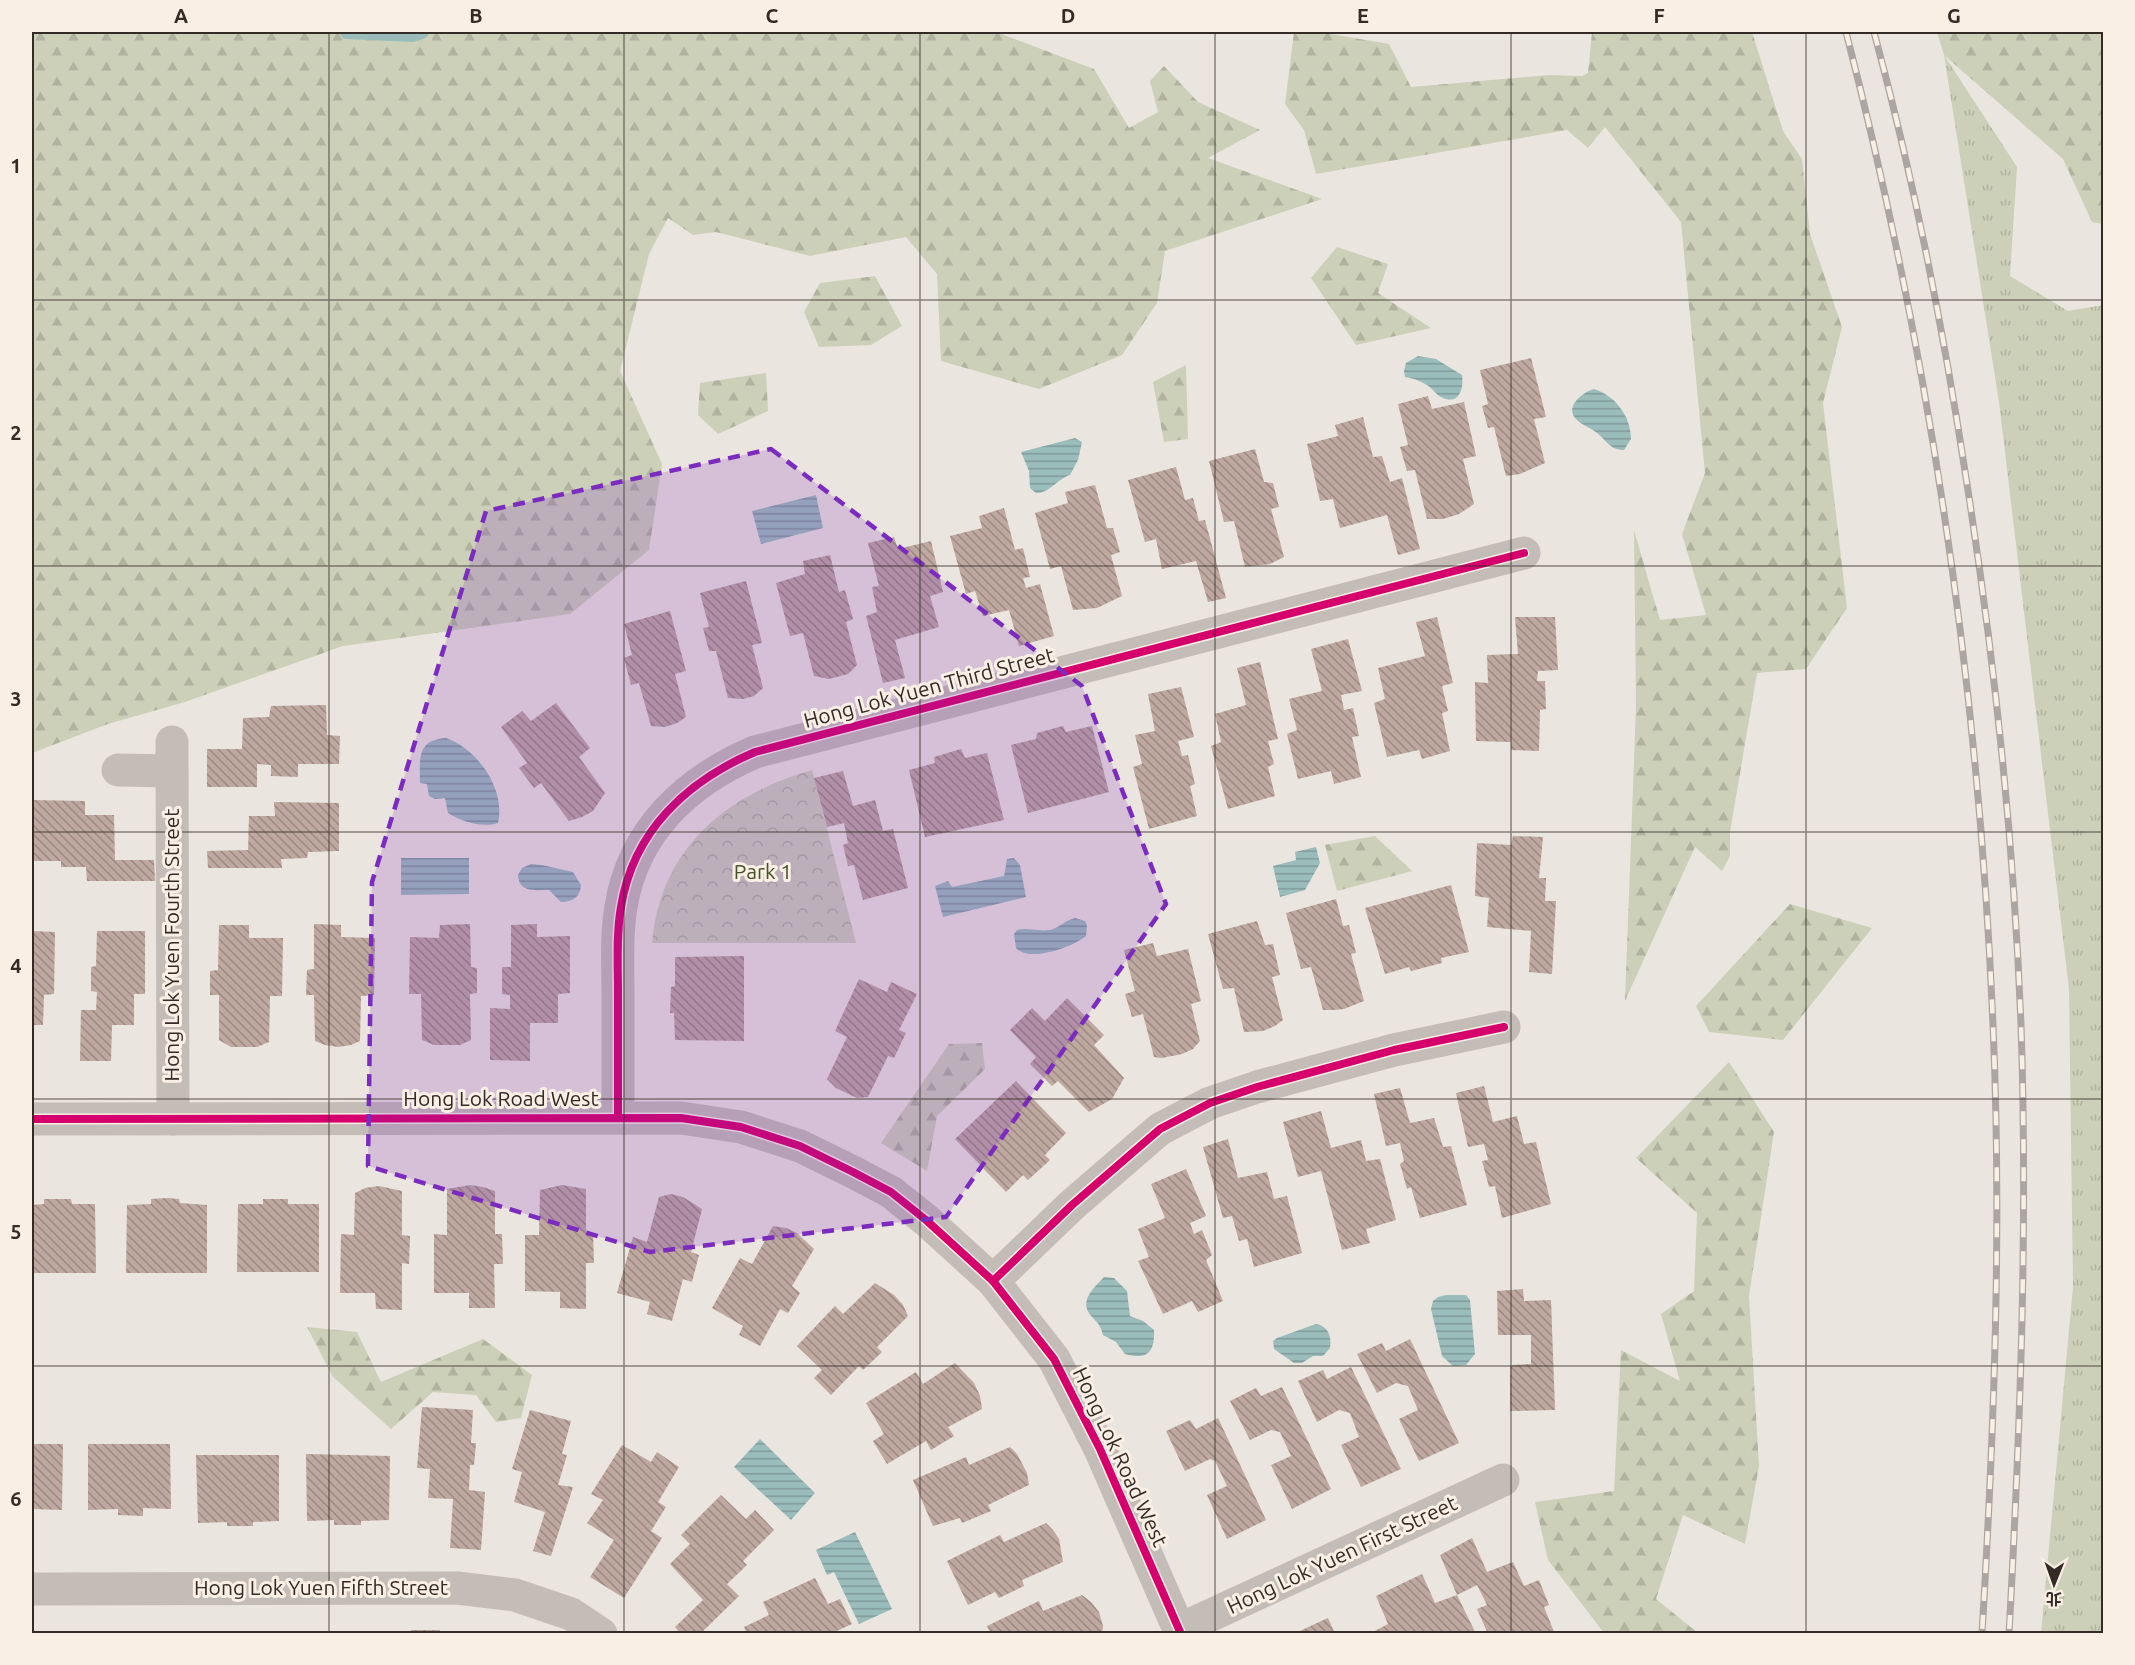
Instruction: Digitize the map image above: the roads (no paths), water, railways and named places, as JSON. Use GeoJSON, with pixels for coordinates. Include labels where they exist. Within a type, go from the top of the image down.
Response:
{"type":"FeatureCollection","features":[{"type":"Feature","properties":{"kind":"street","name":"Hong Lok Yuen Third Street"},"geometry":{"type":"LineString","coordinates":[[618,1117],[618,945],[621,906],[631,868],[643,843],[662,816],[702,780],[727,764],[755,752],[1524,554]]}},
{"type":"Feature","properties":{"kind":"street","name":"Hong Lok Yuen Fourth Street"},"geometry":{"type":"LineString","coordinates":[[118,770],[172,757],[173,1119]]}},
{"type":"Feature","properties":{"kind":"street"},"geometry":{"type":"LineString","coordinates":[[993,1281],[1072,1205],[1161,1129],[1210,1103],[1257,1087],[1394,1050],[1504,1027]]}},
{"type":"Feature","properties":{"kind":"street","name":"Hong Lok Road West"},"geometry":{"type":"LineString","coordinates":[[32,1119],[681,1118],[741,1127],[800,1146],[891,1192],[926,1220],[993,1281],[1054,1359],[1100,1449],[1182,1632]]}},
{"type":"Feature","properties":{"kind":"street","name":"Hong Lok Yuen First Street"},"geometry":{"type":"LineString","coordinates":[[1182,1632],[1503,1480]]}},
{"type":"Feature","properties":{"kind":"street","name":"Hong Lok Yuen Fifth Street"},"geometry":{"type":"LineString","coordinates":[[32,1589],[457,1587],[515,1595],[571,1614],[601,1634]]}},
{"type":"Feature","properties":{"kind":"water"},"geometry":{"type":"Polygon","coordinates":[[[1418,356],[1436,359],[1462,375],[1460,394],[1449,400],[1438,395],[1423,383],[1405,377],[1406,363],[1418,356]]]}},
{"type":"Feature","properties":{"kind":"water"},"geometry":{"type":"Polygon","coordinates":[[[1594,389],[1615,402],[1625,415],[1631,439],[1624,450],[1612,447],[1573,415],[1573,405],[1576,401],[1594,389]]]}},
{"type":"Feature","properties":{"kind":"water"},"geometry":{"type":"Polygon","coordinates":[[[1075,438],[1082,442],[1078,460],[1070,475],[1045,491],[1036,493],[1030,488],[1029,471],[1021,452],[1075,438]]]}},
{"type":"Feature","properties":{"kind":"water"},"geometry":{"type":"Polygon","coordinates":[[[816,495],[823,528],[761,544],[752,511],[816,495]]]}},
{"type":"Feature","properties":{"kind":"water"},"geometry":{"type":"Polygon","coordinates":[[[446,738],[469,751],[487,772],[498,797],[498,823],[479,824],[448,813],[445,798],[435,799],[429,796],[427,784],[420,783],[420,759],[425,747],[436,740],[446,738]]]}},
{"type":"Feature","properties":{"kind":"water"},"geometry":{"type":"Polygon","coordinates":[[[1316,847],[1320,863],[1305,890],[1280,897],[1273,866],[1296,860],[1295,852],[1316,847]]]}},
{"type":"Feature","properties":{"kind":"water"},"geometry":{"type":"Polygon","coordinates":[[[401,858],[469,858],[469,894],[401,895],[401,858]]]}},
{"type":"Feature","properties":{"kind":"water"},"geometry":{"type":"Polygon","coordinates":[[[1014,858],[1020,865],[1026,897],[943,917],[935,886],[948,881],[952,887],[1004,876],[1007,859],[1014,858]]]}},
{"type":"Feature","properties":{"kind":"water"},"geometry":{"type":"Polygon","coordinates":[[[531,864],[573,872],[581,885],[577,896],[572,900],[561,902],[549,890],[525,888],[521,885],[518,875],[522,868],[531,864]]]}},
{"type":"Feature","properties":{"kind":"water"},"geometry":{"type":"Polygon","coordinates":[[[1075,918],[1085,921],[1086,936],[1071,945],[1040,954],[1022,952],[1016,948],[1014,934],[1017,930],[1048,930],[1075,918]]]}},
{"type":"Feature","properties":{"kind":"water"},"geometry":{"type":"Polygon","coordinates":[[[1104,1277],[1114,1278],[1127,1291],[1130,1316],[1143,1321],[1154,1330],[1153,1344],[1148,1353],[1139,1356],[1125,1354],[1116,1342],[1103,1335],[1100,1326],[1088,1312],[1086,1307],[1088,1296],[1104,1277]]]}},
{"type":"Feature","properties":{"kind":"water"},"geometry":{"type":"Polygon","coordinates":[[[1446,1295],[1466,1295],[1470,1300],[1475,1354],[1466,1365],[1453,1366],[1442,1356],[1431,1309],[1433,1301],[1446,1295]]]}},
{"type":"Feature","properties":{"kind":"water"},"geometry":{"type":"Polygon","coordinates":[[[1316,1324],[1324,1327],[1330,1336],[1330,1348],[1323,1356],[1313,1356],[1302,1363],[1294,1363],[1274,1349],[1273,1341],[1277,1338],[1316,1324]]]}},
{"type":"Feature","properties":{"kind":"water"},"geometry":{"type":"Polygon","coordinates":[[[760,1439],[815,1493],[791,1520],[734,1467],[760,1439]]]}},
{"type":"Feature","properties":{"kind":"water"},"geometry":{"type":"Polygon","coordinates":[[[855,1532],[892,1609],[859,1624],[834,1572],[827,1575],[816,1550],[855,1532]]]}},
{"type":"Feature","properties":{"kind":"waterway"},"geometry":{"type":"LineString","coordinates":[[347,32],[412,35],[422,32]]}},
{"type":"Feature","properties":{"kind":"railway"},"geometry":{"type":"LineString","coordinates":[[1846,32],[1876,154],[1926,400],[1946,524],[1976,774],[1993,1025],[1997,1177],[1993,1406],[1982,1634]]}},
{"type":"Feature","properties":{"kind":"railway"},"geometry":{"type":"LineString","coordinates":[[1874,32],[1927,256],[1967,484],[1995,686],[2014,889],[2021,1025],[2024,1177],[2017,1482],[2009,1634]]}},
{"type":"Feature","properties":{"kind":"park label","name":"Park 1"},"geometry":{"type":"Point","coordinates":[763,872]}}]}
